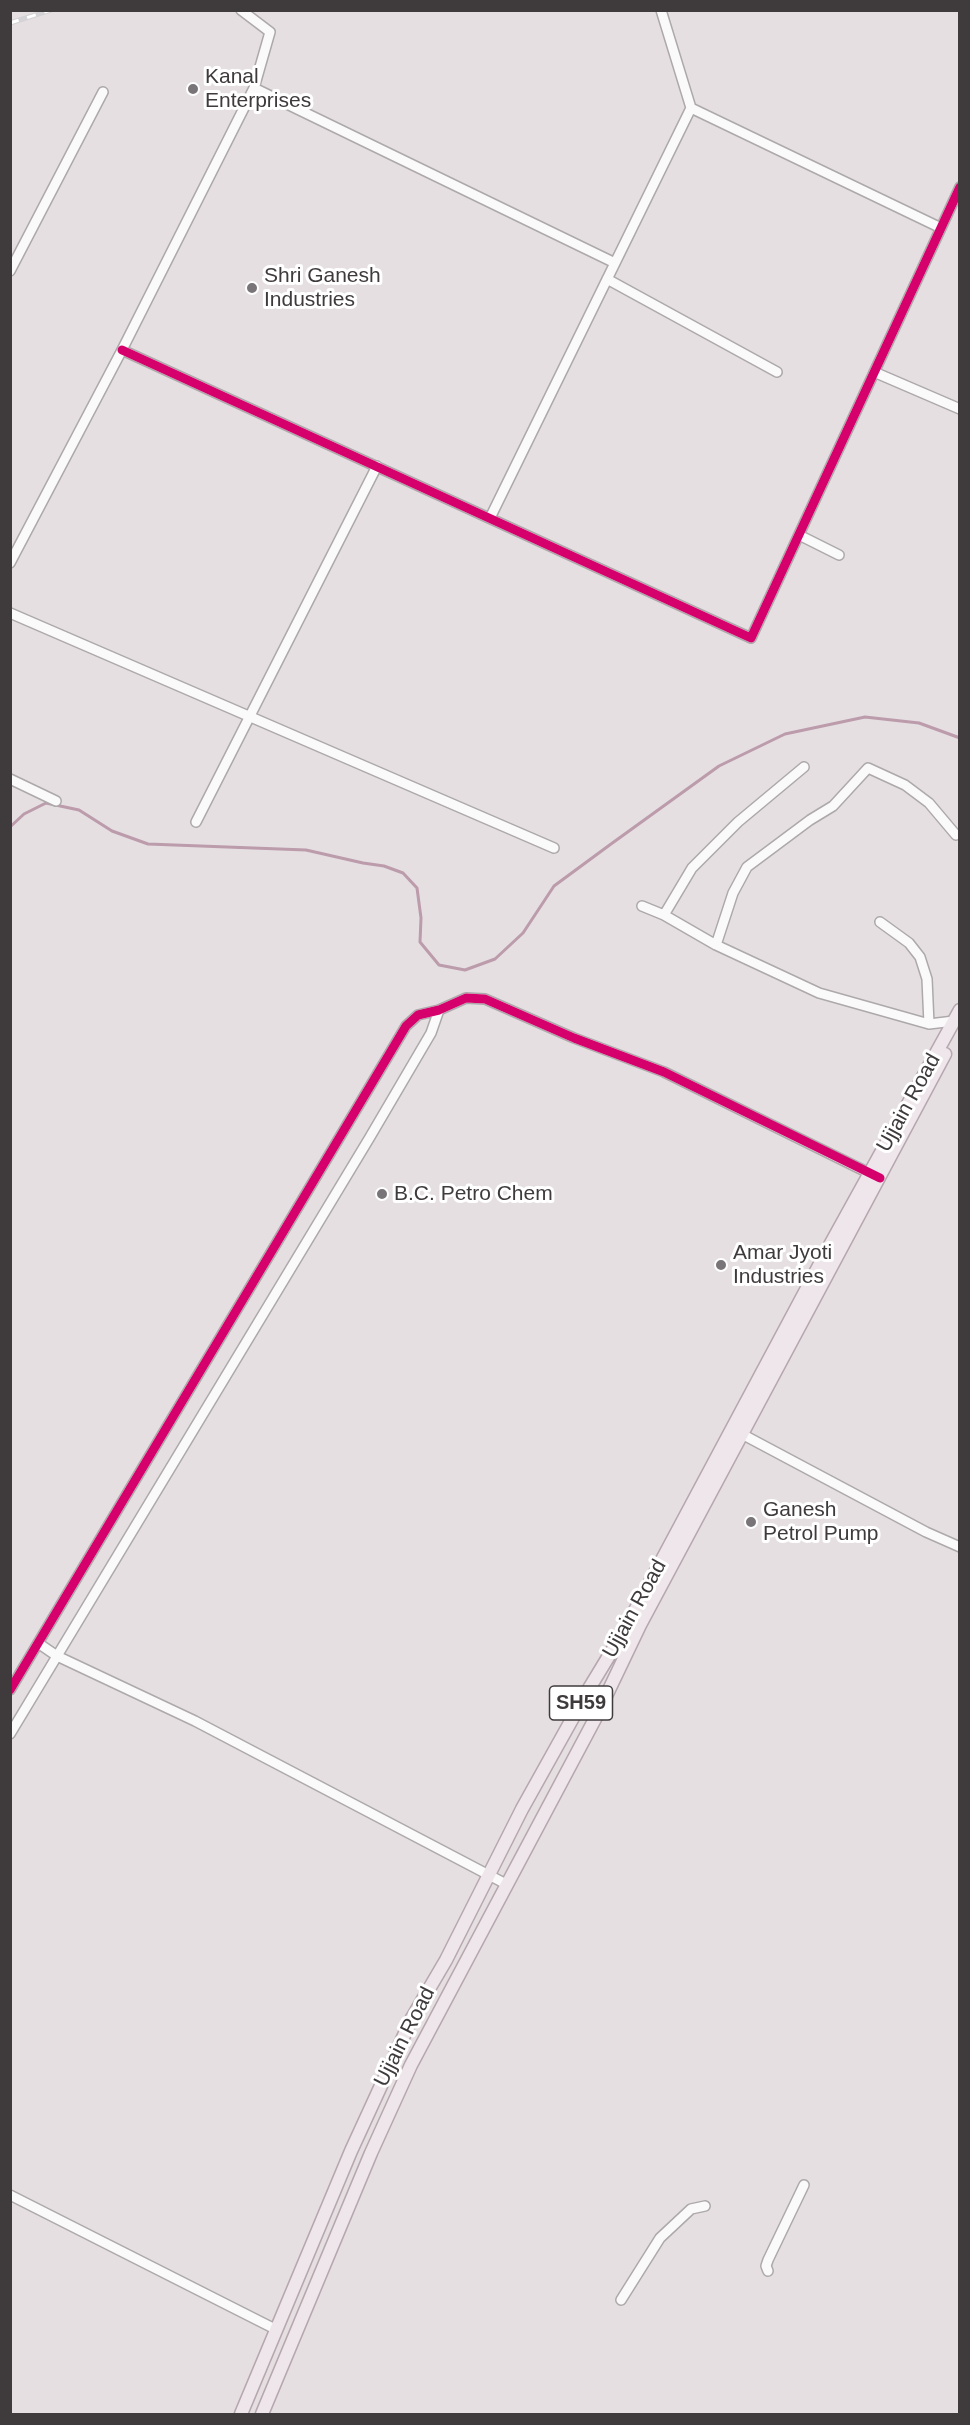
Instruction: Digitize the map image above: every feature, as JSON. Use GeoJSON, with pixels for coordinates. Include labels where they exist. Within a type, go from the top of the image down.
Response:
{"type":"FeatureCollection","features":[{"type":"Feature","properties":{"kind":"main road","name":"Ujjain Road"},"geometry":{"type":"LineString","coordinates":[[241,2415],[388,2067],[522,1809],[737,1432],[957,1024],[960,1010]]}},
{"type":"Feature","properties":{"kind":"main road","name":"Ujjain Road"},"geometry":{"type":"LineString","coordinates":[[262,2415],[375,2143],[411,2065],[596,1717],[737,1432]]}},
{"type":"Feature","properties":{"kind":"street"},"geometry":{"type":"LineString","coordinates":[[10,563],[122,350],[254,88],[270,32],[241,10]]}},
{"type":"Feature","properties":{"kind":"street"},"geometry":{"type":"LineString","coordinates":[[490,518],[691,108],[661,10]]}},
{"type":"Feature","properties":{"kind":"street"},"geometry":{"type":"LineString","coordinates":[[254,88],[615,263]]}},
{"type":"Feature","properties":{"kind":"street"},"geometry":{"type":"LineString","coordinates":[[10,271],[103,92]]}},
{"type":"Feature","properties":{"kind":"street"},"geometry":{"type":"LineString","coordinates":[[691,108],[941,228]]}},
{"type":"Feature","properties":{"kind":"street"},"geometry":{"type":"LineString","coordinates":[[122,350],[752,638],[941,228],[955,207],[960,187]]}},
{"type":"Feature","properties":{"kind":"street"},"geometry":{"type":"LineString","coordinates":[[607,279],[777,372]]}},
{"type":"Feature","properties":{"kind":"street"},"geometry":{"type":"LineString","coordinates":[[874,372],[960,409]]}},
{"type":"Feature","properties":{"kind":"street"},"geometry":{"type":"LineString","coordinates":[[196,822],[376,466]]}},
{"type":"Feature","properties":{"kind":"street"},"geometry":{"type":"LineString","coordinates":[[799,535],[839,555]]}},
{"type":"Feature","properties":{"kind":"street"},"geometry":{"type":"LineString","coordinates":[[10,613],[554,848]]}},
{"type":"Feature","properties":{"kind":"street"},"geometry":{"type":"LineString","coordinates":[[664,915],[692,868],[738,822],[804,767]]}},
{"type":"Feature","properties":{"kind":"street"},"geometry":{"type":"LineString","coordinates":[[716,945],[733,893],[747,867],[810,820],[833,806],[868,768],[905,785],[929,803],[956,835]]}},
{"type":"Feature","properties":{"kind":"street"},"geometry":{"type":"LineString","coordinates":[[10,779],[56,801]]}},
{"type":"Feature","properties":{"kind":"street"},"geometry":{"type":"LineString","coordinates":[[642,906],[664,915],[716,945],[819,993],[929,1024],[957,1024]]}},
{"type":"Feature","properties":{"kind":"street"},"geometry":{"type":"LineString","coordinates":[[880,922],[909,943],[920,957],[927,979],[929,1024]]}},
{"type":"Feature","properties":{"kind":"street"},"geometry":{"type":"LineString","coordinates":[[10,1690],[406,1026],[418,1016],[466,998],[484,999],[574,1038],[664,1072],[875,1176]]}},
{"type":"Feature","properties":{"kind":"street"},"geometry":{"type":"LineString","coordinates":[[10,1734],[370,1137],[431,1033],[439,1010]]}},
{"type":"Feature","properties":{"kind":"street"},"geometry":{"type":"LineString","coordinates":[[737,1432],[926,1532],[960,1547]]}},
{"type":"Feature","properties":{"kind":"street"},"geometry":{"type":"LineString","coordinates":[[38,1643],[57,1656],[195,1721],[506,1884]]}},
{"type":"Feature","properties":{"kind":"street"},"geometry":{"type":"LineString","coordinates":[[768,2271],[766,2266],[768,2260],[804,2185]]}},
{"type":"Feature","properties":{"kind":"street"},"geometry":{"type":"LineString","coordinates":[[10,2195],[277,2330]]}},
{"type":"Feature","properties":{"kind":"street"},"geometry":{"type":"LineString","coordinates":[[621,2300],[660,2238],[691,2209],[705,2206]]}},
{"type":"Feature","properties":{"kind":"waterway"},"geometry":{"type":"LineString","coordinates":[[10,827],[24,814],[46,803],[79,810],[112,831],[148,844],[306,850],[384,866],[403,873],[417,888],[421,918],[420,942],[439,965],[465,970],[495,959],[523,933],[554,886],[719,766],[785,734],[865,717],[919,723],[960,738]]}},
{"type":"Feature","properties":{"kind":"railway"},"geometry":{"type":"LineString","coordinates":[[10,23],[51,10]]}},
{"type":"Feature","properties":{"kind":"cycle path"},"geometry":{"type":"LineString","coordinates":[[122,350],[751,638],[960,187]]}},
{"type":"Feature","properties":{"kind":"cycle path"},"geometry":{"type":"LineString","coordinates":[[10,1690],[406,1026],[418,1015],[439,1010],[466,998],[485,999],[574,1038],[664,1072],[880,1178]]}},
{"type":"Feature","properties":{"kind":"place","name":"Kanal Enterprises"},"geometry":{"type":"Point","coordinates":[193,89]}},
{"type":"Feature","properties":{"kind":"place","name":"Shri Ganesh Industries"},"geometry":{"type":"Point","coordinates":[252,288]}},
{"type":"Feature","properties":{"kind":"place","name":"B.C. Petro Chem"},"geometry":{"type":"Point","coordinates":[382,1194]}},
{"type":"Feature","properties":{"kind":"place","name":"Amar Jyoti Industries"},"geometry":{"type":"Point","coordinates":[721,1265]}},
{"type":"Feature","properties":{"kind":"place","name":"Ganesh Petrol Pump"},"geometry":{"type":"Point","coordinates":[751,1522]}}]}
